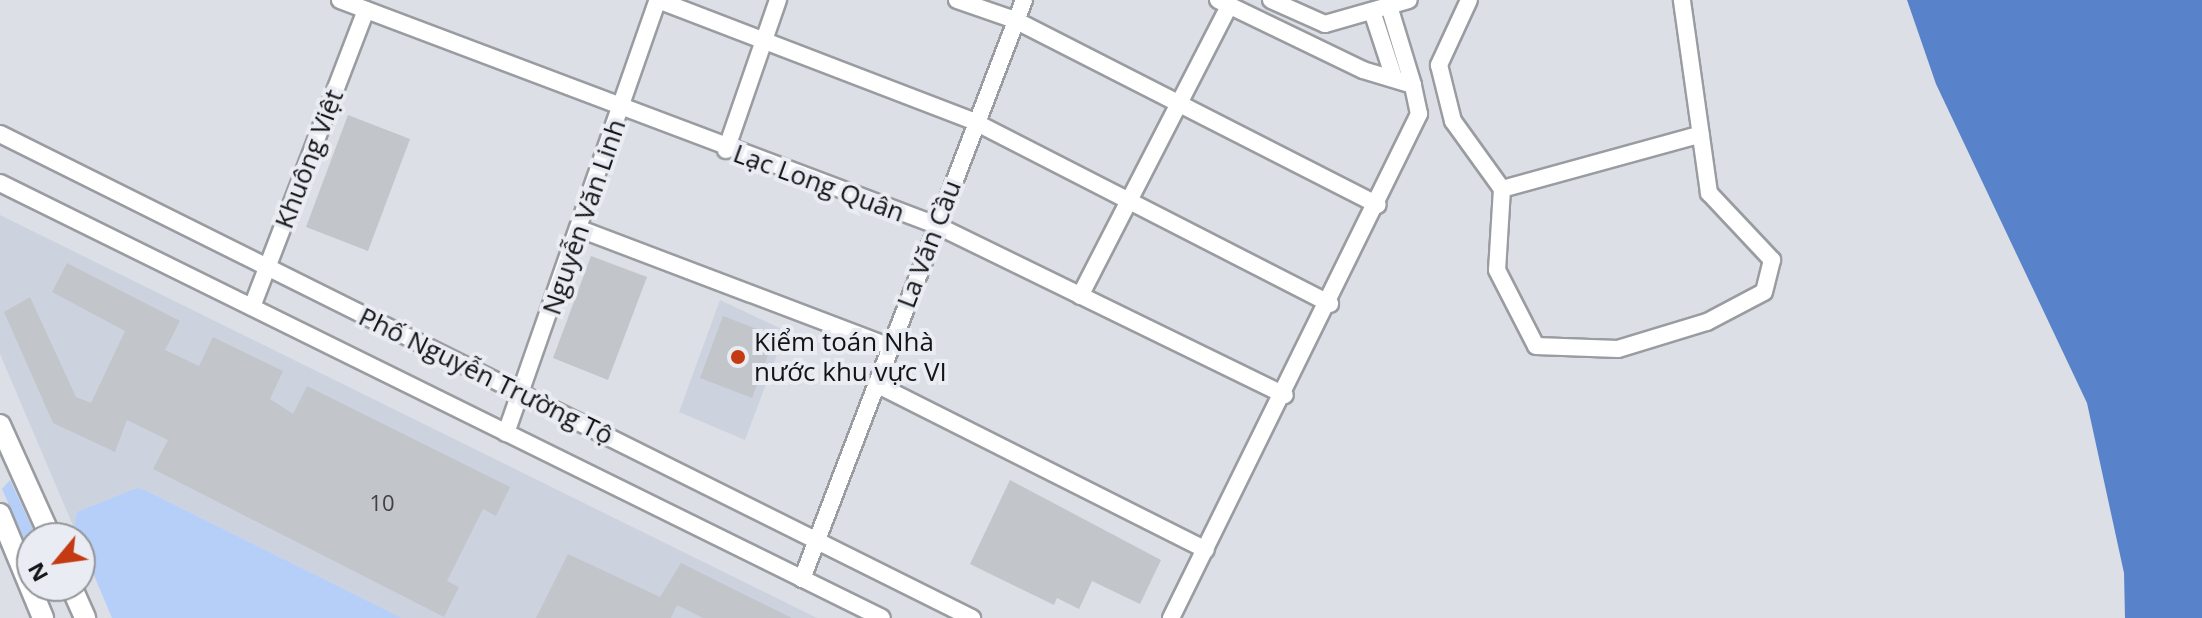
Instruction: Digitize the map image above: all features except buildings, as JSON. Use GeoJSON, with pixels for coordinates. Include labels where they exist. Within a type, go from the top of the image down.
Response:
{"type":"FeatureCollection","features":[{"type":"Feature","properties":{"kind":"main road"},"geometry":{"type":"LineString","coordinates":[[0,425],[4,448],[43,522]]}},
{"type":"Feature","properties":{"kind":"main road"},"geometry":{"type":"LineString","coordinates":[[0,514],[43,618]]}},
{"type":"Feature","properties":{"kind":"street","name":"Lạc Long Quân"},"geometry":{"type":"LineString","coordinates":[[340,0],[621,111],[936,225],[1285,395]]}},
{"type":"Feature","properties":{"kind":"street"},"geometry":{"type":"LineString","coordinates":[[658,0],[770,40],[975,122],[1330,304]]}},
{"type":"Feature","properties":{"kind":"street","name":"Nguyễn Văn Linh"},"geometry":{"type":"LineString","coordinates":[[506,433],[523,394],[658,0]]}},
{"type":"Feature","properties":{"kind":"street"},"geometry":{"type":"LineString","coordinates":[[726,150],[770,40],[778,0]]}},
{"type":"Feature","properties":{"kind":"street"},"geometry":{"type":"LineString","coordinates":[[957,0],[1015,20],[1378,205]]}},
{"type":"Feature","properties":{"kind":"street","name":"La Văn Cầu"},"geometry":{"type":"LineString","coordinates":[[802,579],[1024,0]]}},
{"type":"Feature","properties":{"kind":"street"},"geometry":{"type":"LineString","coordinates":[[1271,0],[1325,24],[1409,0]]}},
{"type":"Feature","properties":{"kind":"street"},"geometry":{"type":"LineString","coordinates":[[1469,0],[1439,65],[1453,121],[1502,189],[1497,270],[1536,346],[1618,349],[1707,322],[1764,292],[1772,260],[1709,193],[1682,0]]}},
{"type":"Feature","properties":{"kind":"street"},"geometry":{"type":"LineString","coordinates":[[1080,296],[1178,105],[1223,3],[1363,70],[1413,85]]}},
{"type":"Feature","properties":{"kind":"street"},"geometry":{"type":"LineString","coordinates":[[1380,9],[1394,78]]}},
{"type":"Feature","properties":{"kind":"street"},"geometry":{"type":"LineString","coordinates":[[1171,618],[1330,304],[1419,114],[1413,85],[1380,9]]}},
{"type":"Feature","properties":{"kind":"street","name":"Khuông Việt"},"geometry":{"type":"LineString","coordinates":[[252,307],[366,10]]}},
{"type":"Feature","properties":{"kind":"street","name":"Phố Nguyễn Trường Tộ"},"geometry":{"type":"LineString","coordinates":[[0,134],[972,618]]}},
{"type":"Feature","properties":{"kind":"street"},"geometry":{"type":"LineString","coordinates":[[1502,189],[1701,134]]}},
{"type":"Feature","properties":{"kind":"street","name":"Phố Nguyễn Trường Tộ"},"geometry":{"type":"LineString","coordinates":[[0,183],[882,618]]}},
{"type":"Feature","properties":{"kind":"street"},"geometry":{"type":"LineString","coordinates":[[580,229],[890,347]]}},
{"type":"Feature","properties":{"kind":"street"},"geometry":{"type":"LineString","coordinates":[[876,384],[1206,550]]}},
{"type":"Feature","properties":{"kind":"shaded area"},"geometry":{"type":"Polygon","coordinates":[[[0,215],[817,618],[402,618],[147,491],[78,512],[76,522],[71,522],[0,354],[0,215]]]}},
{"type":"Feature","properties":{"kind":"shaded area"},"geometry":{"type":"Polygon","coordinates":[[[720,300],[786,331],[745,440],[679,412],[720,300]]]}},
{"type":"Feature","properties":{"kind":"shaded area"},"geometry":{"type":"Polygon","coordinates":[[[10,480],[30,522],[17,522],[2,489],[10,480]]]}},
{"type":"Feature","properties":{"kind":"shaded area"},"geometry":{"type":"Polygon","coordinates":[[[137,488],[147,491],[402,618],[112,618],[96,580],[96,522],[75,522],[77,512],[137,488]]]}},
{"type":"Feature","properties":{"kind":"water"},"geometry":{"type":"Polygon","coordinates":[[[1907,0],[2202,0],[2202,618],[2125,618],[2124,573],[2087,403],[1936,84],[1907,0]]]}},
{"type":"Feature","properties":{"kind":"place","name":"Kiểm toán Nhà nước khu vực VI"},"geometry":{"type":"Point","coordinates":[738,357]}}]}
